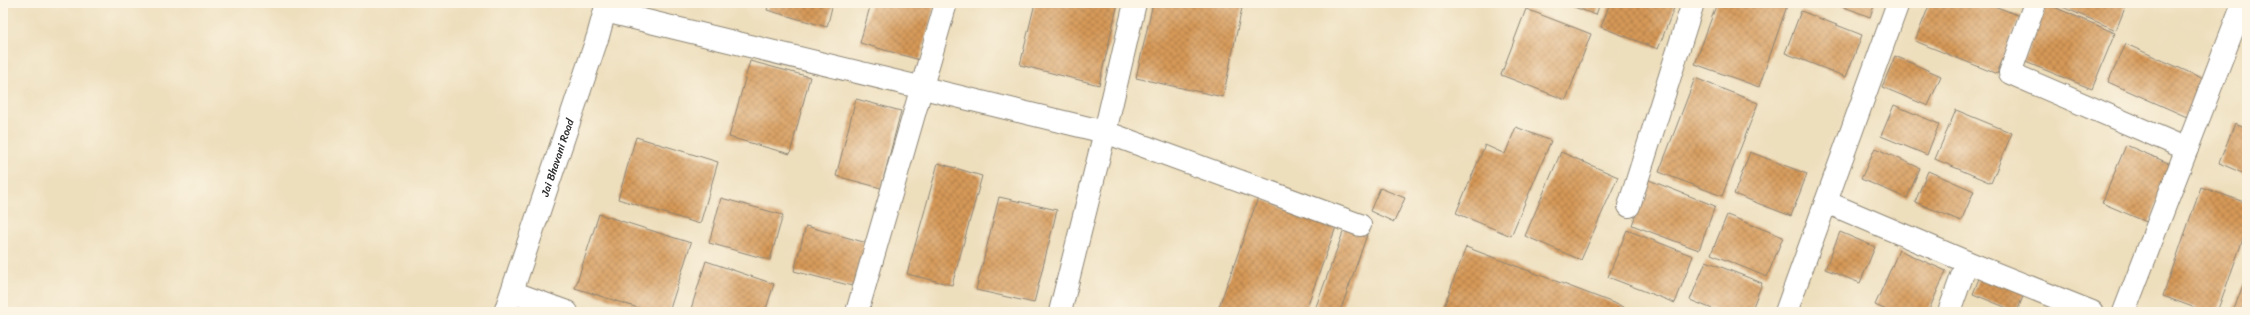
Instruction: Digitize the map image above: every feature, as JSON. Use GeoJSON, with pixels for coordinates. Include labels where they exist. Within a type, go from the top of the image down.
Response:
{"type":"FeatureCollection","features":[{"type":"Feature","properties":{"kind":"street"},"geometry":{"type":"LineString","coordinates":[[857,312],[946,3]]}},
{"type":"Feature","properties":{"kind":"street"},"geometry":{"type":"LineString","coordinates":[[1060,312],[1135,3]]}},
{"type":"Feature","properties":{"kind":"street"},"geometry":{"type":"LineString","coordinates":[[1629,206],[1693,3]]}},
{"type":"Feature","properties":{"kind":"street"},"geometry":{"type":"LineString","coordinates":[[1786,312],[1898,3]]}},
{"type":"Feature","properties":{"kind":"street"},"geometry":{"type":"LineString","coordinates":[[2035,3],[2010,72],[2187,149]]}},
{"type":"Feature","properties":{"kind":"street"},"geometry":{"type":"LineString","coordinates":[[2124,312],[2243,3]]}},
{"type":"Feature","properties":{"kind":"street"},"geometry":{"type":"LineString","coordinates":[[606,7],[922,88],[1104,132],[1360,225]]}},
{"type":"Feature","properties":{"kind":"street","name":"Jai Bhavani Road"},"geometry":{"type":"LineString","coordinates":[[505,312],[598,36],[606,7]]}},
{"type":"Feature","properties":{"kind":"street"},"geometry":{"type":"LineString","coordinates":[[1826,202],[1967,262],[2092,312]]}},
{"type":"Feature","properties":{"kind":"street"},"geometry":{"type":"LineString","coordinates":[[1949,312],[1967,262]]}},
{"type":"Feature","properties":{"kind":"street"},"geometry":{"type":"LineString","coordinates":[[512,292],[567,312]]}},
{"type":"Feature","properties":{"kind":"building"},"geometry":{"type":"Polygon","coordinates":[[[769,3],[833,3],[827,27],[767,10],[769,3]]]}},
{"type":"Feature","properties":{"kind":"building"},"geometry":{"type":"Polygon","coordinates":[[[871,3],[935,3],[920,60],[860,43],[871,3]]]}},
{"type":"Feature","properties":{"kind":"building"},"geometry":{"type":"Polygon","coordinates":[[[1035,3],[1118,3],[1099,85],[1020,65],[1035,3]]]}},
{"type":"Feature","properties":{"kind":"building"},"geometry":{"type":"Polygon","coordinates":[[[1153,3],[1243,3],[1223,97],[1136,78],[1153,3]]]}},
{"type":"Feature","properties":{"kind":"building"},"geometry":{"type":"Polygon","coordinates":[[[1563,3],[1600,3],[1596,15],[1563,3]]]}},
{"type":"Feature","properties":{"kind":"building"},"geometry":{"type":"Polygon","coordinates":[[[1610,3],[1624,3],[1633,6],[1634,3],[1676,3],[1658,49],[1601,27],[1610,3]]]}},
{"type":"Feature","properties":{"kind":"building"},"geometry":{"type":"Polygon","coordinates":[[[1717,3],[1780,3],[1787,6],[1759,87],[1695,64],[1717,3]]]}},
{"type":"Feature","properties":{"kind":"building"},"geometry":{"type":"Polygon","coordinates":[[[1834,3],[1875,3],[1870,17],[1834,3]]]}},
{"type":"Feature","properties":{"kind":"building"},"geometry":{"type":"Polygon","coordinates":[[[1930,3],[1987,3],[2020,16],[1997,74],[1915,41],[1930,3]]]}},
{"type":"Feature","properties":{"kind":"building"},"geometry":{"type":"Polygon","coordinates":[[[2053,3],[2127,3],[2116,30],[2053,3]]]}},
{"type":"Feature","properties":{"kind":"building"},"geometry":{"type":"Polygon","coordinates":[[[2047,4],[2115,33],[2092,89],[2023,61],[2047,4]]]}},
{"type":"Feature","properties":{"kind":"building"},"geometry":{"type":"Polygon","coordinates":[[[1526,9],[1591,34],[1566,100],[1501,75],[1526,9]]]}},
{"type":"Feature","properties":{"kind":"building"},"geometry":{"type":"Polygon","coordinates":[[[1801,11],[1862,35],[1846,77],[1785,53],[1801,11]]]}},
{"type":"Feature","properties":{"kind":"building"},"geometry":{"type":"Polygon","coordinates":[[[2126,44],[2204,79],[2187,117],[2108,82],[2126,44]]]}},
{"type":"Feature","properties":{"kind":"building"},"geometry":{"type":"Polygon","coordinates":[[[1895,56],[1941,76],[1928,106],[1882,87],[1895,56]]]}},
{"type":"Feature","properties":{"kind":"building"},"geometry":{"type":"Polygon","coordinates":[[[750,61],[810,77],[790,154],[729,137],[750,61]]]}},
{"type":"Feature","properties":{"kind":"building"},"geometry":{"type":"Polygon","coordinates":[[[1695,78],[1758,103],[1722,196],[1659,172],[1695,78]]]}},
{"type":"Feature","properties":{"kind":"building"},"geometry":{"type":"Polygon","coordinates":[[[856,99],[901,111],[881,188],[836,176],[856,99]]]}},
{"type":"Feature","properties":{"kind":"building"},"geometry":{"type":"Polygon","coordinates":[[[1894,105],[1939,124],[1927,155],[1881,136],[1894,105]]]}},
{"type":"Feature","properties":{"kind":"building"},"geometry":{"type":"Polygon","coordinates":[[[1956,110],[2012,133],[1991,183],[1935,159],[1956,110]]]}},
{"type":"Feature","properties":{"kind":"building"},"geometry":{"type":"Polygon","coordinates":[[[2235,123],[2247,128],[2247,175],[2219,163],[2235,123]]]}},
{"type":"Feature","properties":{"kind":"building"},"geometry":{"type":"Polygon","coordinates":[[[1516,127],[1551,141],[1511,236],[1456,213],[1485,145],[1505,154],[1516,127]]]}},
{"type":"Feature","properties":{"kind":"building"},"geometry":{"type":"Polygon","coordinates":[[[636,137],[718,162],[700,224],[618,199],[636,137]]]}},
{"type":"Feature","properties":{"kind":"building"},"geometry":{"type":"Polygon","coordinates":[[[2126,145],[2173,165],[2149,223],[2102,203],[2126,145]]]}},
{"type":"Feature","properties":{"kind":"building"},"geometry":{"type":"Polygon","coordinates":[[[1875,148],[1920,168],[1907,198],[1861,179],[1875,148]]]}},
{"type":"Feature","properties":{"kind":"building"},"geometry":{"type":"Polygon","coordinates":[[[1561,152],[1618,177],[1581,260],[1525,236],[1561,152]]]}},
{"type":"Feature","properties":{"kind":"building"},"geometry":{"type":"Polygon","coordinates":[[[1750,152],[1807,174],[1791,216],[1734,194],[1750,152]]]}},
{"type":"Feature","properties":{"kind":"building"},"geometry":{"type":"Polygon","coordinates":[[[938,163],[982,176],[952,285],[907,274],[938,163]]]}},
{"type":"Feature","properties":{"kind":"building"},"geometry":{"type":"Polygon","coordinates":[[[1928,171],[1974,191],[1961,221],[1915,202],[1928,171]]]}},
{"type":"Feature","properties":{"kind":"building"},"geometry":{"type":"Polygon","coordinates":[[[1649,180],[1715,206],[1699,250],[1632,225],[1649,180]]]}},
{"type":"Feature","properties":{"kind":"building"},"geometry":{"type":"Polygon","coordinates":[[[2201,187],[2247,203],[2247,228],[2217,312],[2206,312],[2163,296],[2201,187]]]}},
{"type":"Feature","properties":{"kind":"building"},"geometry":{"type":"Polygon","coordinates":[[[1380,188],[1405,198],[1394,222],[1370,211],[1380,188]]]}},
{"type":"Feature","properties":{"kind":"building"},"geometry":{"type":"Polygon","coordinates":[[[999,197],[1057,210],[1034,303],[976,290],[999,197]]]}},
{"type":"Feature","properties":{"kind":"building"},"geometry":{"type":"Polygon","coordinates":[[[721,198],[783,215],[770,260],[709,243],[721,198]]]}},
{"type":"Feature","properties":{"kind":"building"},"geometry":{"type":"Polygon","coordinates":[[[1258,198],[1336,227],[1305,312],[1217,312],[1258,198]]]}},
{"type":"Feature","properties":{"kind":"building"},"geometry":{"type":"Polygon","coordinates":[[[599,214],[691,243],[669,312],[651,312],[575,288],[599,214]]]}},
{"type":"Feature","properties":{"kind":"building"},"geometry":{"type":"Polygon","coordinates":[[[1727,215],[1783,237],[1767,277],[1711,254],[1727,215]]]}},
{"type":"Feature","properties":{"kind":"building"},"geometry":{"type":"Polygon","coordinates":[[[806,226],[867,243],[856,287],[794,271],[806,226]]]}},
{"type":"Feature","properties":{"kind":"building"},"geometry":{"type":"Polygon","coordinates":[[[1345,227],[1367,235],[1340,312],[1314,312],[1345,227]]]}},
{"type":"Feature","properties":{"kind":"building"},"geometry":{"type":"Polygon","coordinates":[[[1627,230],[1693,256],[1675,303],[1608,277],[1627,230]]]}},
{"type":"Feature","properties":{"kind":"building"},"geometry":{"type":"Polygon","coordinates":[[[1840,232],[1875,247],[1860,283],[1825,269],[1840,232]]]}},
{"type":"Feature","properties":{"kind":"building"},"geometry":{"type":"Polygon","coordinates":[[[1466,247],[1624,307],[1623,312],[1442,312],[1466,247]]]}},
{"type":"Feature","properties":{"kind":"building"},"geometry":{"type":"Polygon","coordinates":[[[1899,250],[1946,271],[1928,312],[1891,312],[1875,305],[1899,250]]]}},
{"type":"Feature","properties":{"kind":"building"},"geometry":{"type":"Polygon","coordinates":[[[706,261],[774,284],[765,312],[690,312],[706,261]]]}},
{"type":"Feature","properties":{"kind":"building"},"geometry":{"type":"Polygon","coordinates":[[[1706,261],[1762,283],[1751,312],[1720,312],[1690,300],[1706,261]]]}},
{"type":"Feature","properties":{"kind":"building"},"geometry":{"type":"Polygon","coordinates":[[[1981,273],[2025,291],[2017,312],[1973,294],[1981,273]]]}},
{"type":"Feature","properties":{"kind":"building"},"geometry":{"type":"Polygon","coordinates":[[[2247,274],[2247,312],[2233,312],[2247,274]]]}}]}
